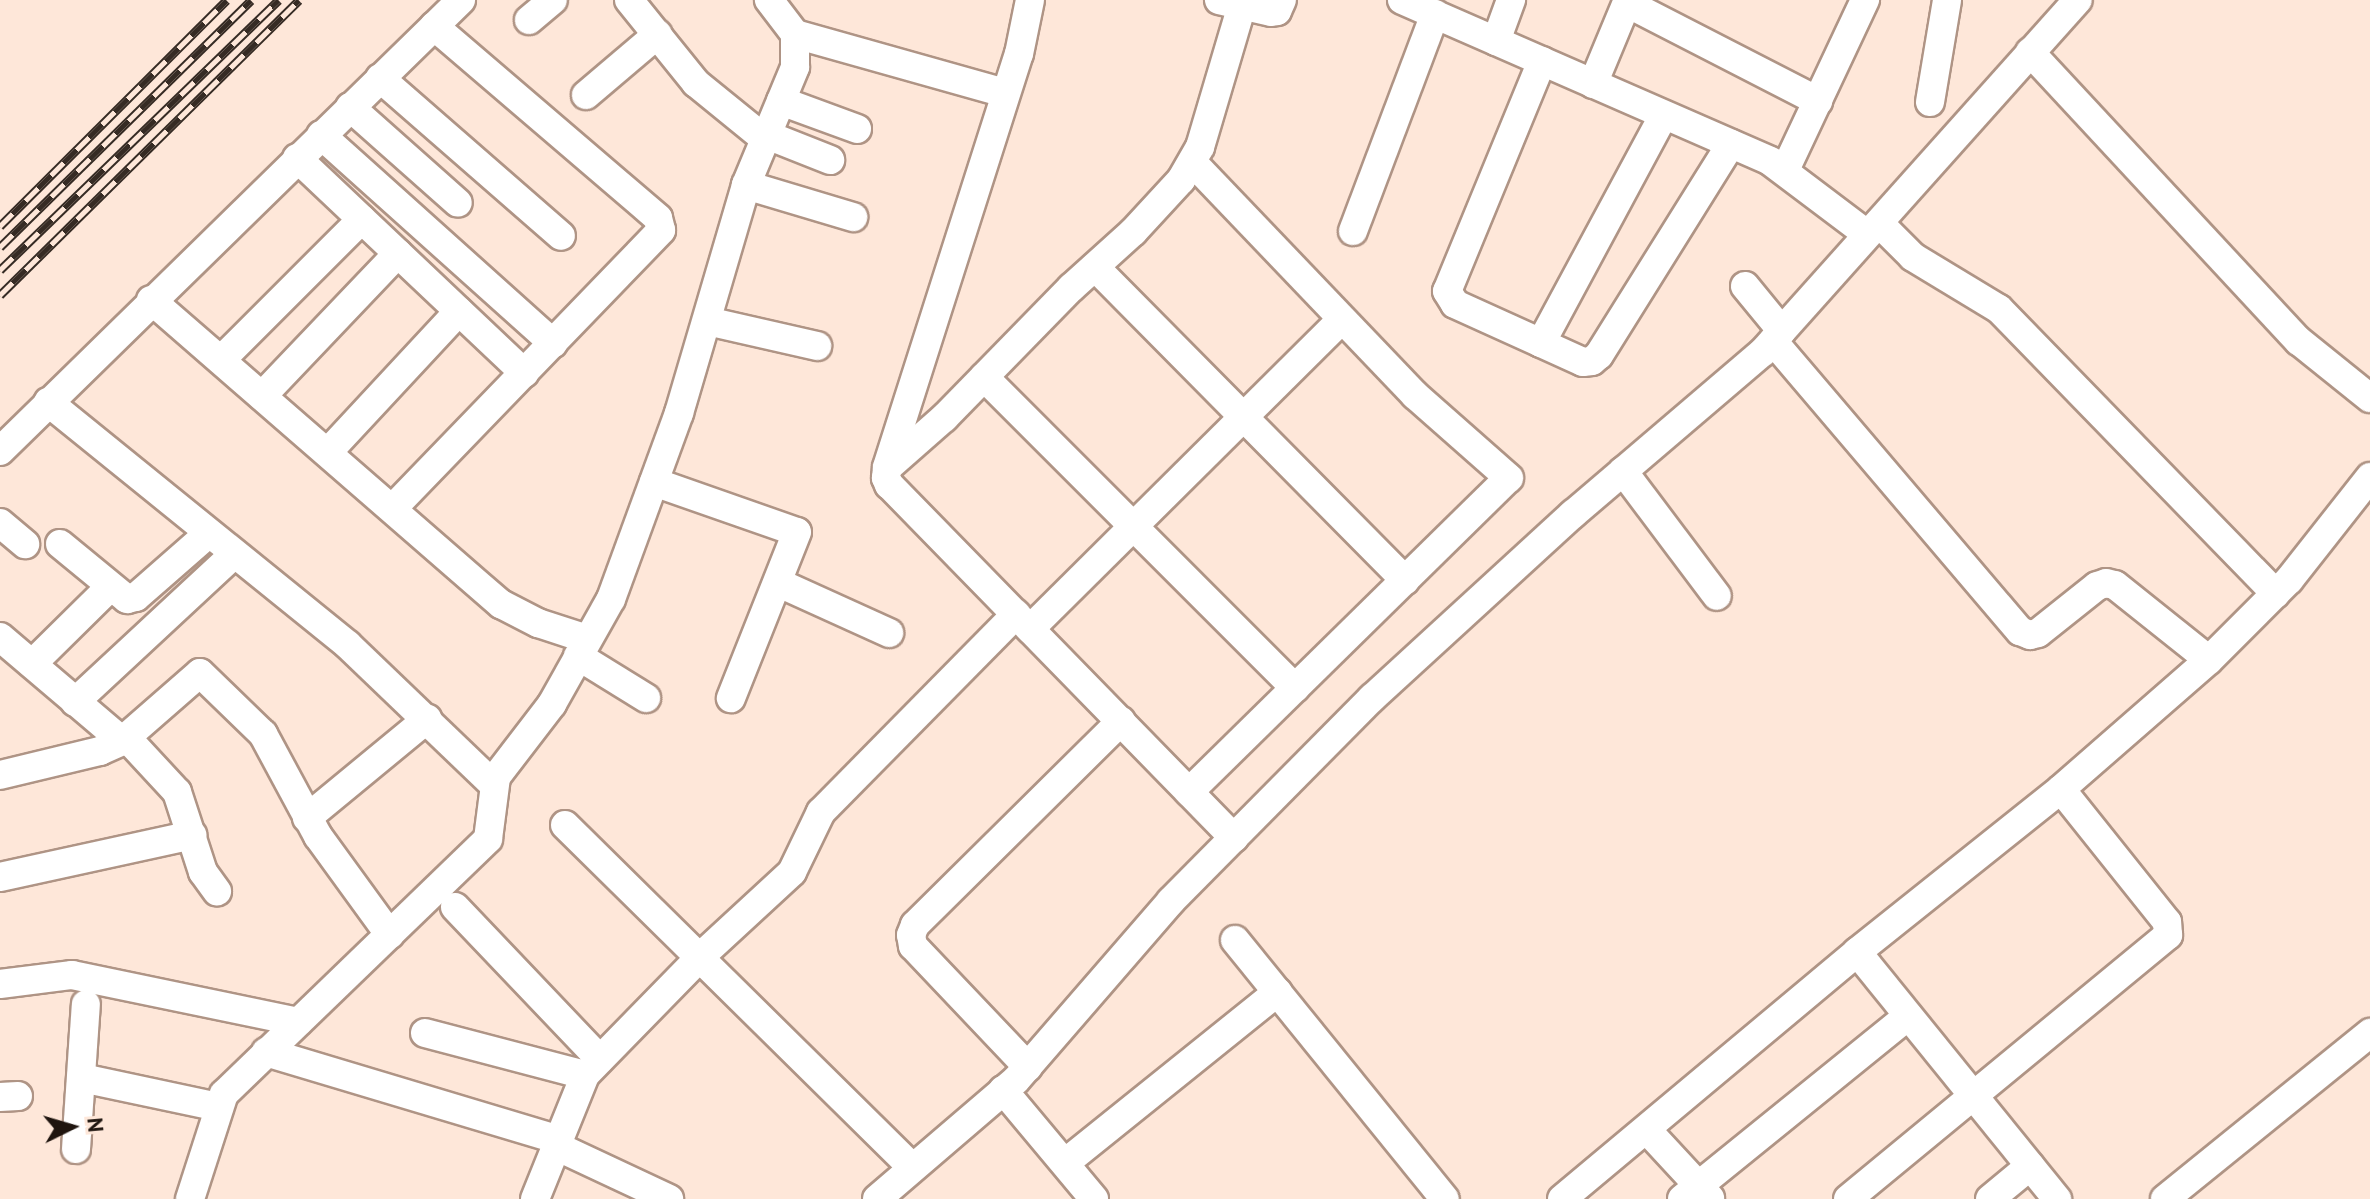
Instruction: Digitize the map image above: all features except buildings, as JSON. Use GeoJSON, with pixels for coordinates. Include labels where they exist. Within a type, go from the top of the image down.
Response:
{"type":"FeatureCollection","features":[{"type":"Feature","properties":{"kind":"street"},"geometry":{"type":"LineString","coordinates":[[0,451],[461,0]]}},
{"type":"Feature","properties":{"kind":"street"},"geometry":{"type":"LineString","coordinates":[[529,20],[553,0]]}},
{"type":"Feature","properties":{"kind":"street"},"geometry":{"type":"LineString","coordinates":[[629,0],[696,83],[766,137],[830,160]]}},
{"type":"Feature","properties":{"kind":"street"},"geometry":{"type":"LineString","coordinates":[[769,0],[795,34],[1005,93]]}},
{"type":"Feature","properties":{"kind":"street"},"geometry":{"type":"LineString","coordinates":[[1030,0],[1019,54],[887,468],[889,485],[1234,838]]}},
{"type":"Feature","properties":{"kind":"street"},"geometry":{"type":"LineString","coordinates":[[887,468],[1166,198],[1193,163],[1230,3],[1271,12],[1277,11],[1282,0]]}},
{"type":"Feature","properties":{"kind":"street"},"geometry":{"type":"LineString","coordinates":[[1402,0],[1785,170],[1913,257],[1999,309],[2276,594]]}},
{"type":"Feature","properties":{"kind":"street"},"geometry":{"type":"LineString","coordinates":[[1496,41],[1511,0]]}},
{"type":"Feature","properties":{"kind":"street"},"geometry":{"type":"LineString","coordinates":[[1785,170],[1864,0]]}},
{"type":"Feature","properties":{"kind":"street"},"geometry":{"type":"LineString","coordinates":[[1930,102],[1947,0]]}},
{"type":"Feature","properties":{"kind":"street"},"geometry":{"type":"LineString","coordinates":[[565,825],[700,957],[896,1188],[1028,1067],[1171,901],[1372,698],[1778,336],[2078,0]]}},
{"type":"Feature","properties":{"kind":"street"},"geometry":{"type":"LineString","coordinates":[[1593,84],[1627,2],[1818,101]]}},
{"type":"Feature","properties":{"kind":"street"},"geometry":{"type":"LineString","coordinates":[[1353,231],[1435,14]]}},
{"type":"Feature","properties":{"kind":"street"},"geometry":{"type":"LineString","coordinates":[[393,508],[661,230],[661,223],[434,26]]}},
{"type":"Feature","properties":{"kind":"street"},"geometry":{"type":"LineString","coordinates":[[586,95],[658,34]]}},
{"type":"Feature","properties":{"kind":"street"},"geometry":{"type":"LineString","coordinates":[[190,1199],[218,1107],[233,1083],[488,839],[493,821],[493,784],[552,704],[618,584],[707,321],[746,185],[795,67],[795,34]]}},
{"type":"Feature","properties":{"kind":"street"},"geometry":{"type":"LineString","coordinates":[[2030,52],[2299,341],[2370,398]]}},
{"type":"Feature","properties":{"kind":"street"},"geometry":{"type":"LineString","coordinates":[[1542,61],[1447,291],[1455,304],[1583,362],[1592,361],[1599,355],[1731,144]]}},
{"type":"Feature","properties":{"kind":"street"},"geometry":{"type":"LineString","coordinates":[[380,78],[561,236]]}},
{"type":"Feature","properties":{"kind":"street"},"geometry":{"type":"LineString","coordinates":[[781,101],[857,129]]}},
{"type":"Feature","properties":{"kind":"street"},"geometry":{"type":"LineString","coordinates":[[350,107],[458,203]]}},
{"type":"Feature","properties":{"kind":"street"},"geometry":{"type":"LineString","coordinates":[[1541,343],[1664,115]]}},
{"type":"Feature","properties":{"kind":"street"},"geometry":{"type":"LineString","coordinates":[[321,135],[553,343]]}},
{"type":"Feature","properties":{"kind":"street"},"geometry":{"type":"LineString","coordinates":[[297,158],[524,373]]}},
{"type":"Feature","properties":{"kind":"street"},"geometry":{"type":"LineString","coordinates":[[1189,792],[1509,478],[1415,395],[1193,163]]}},
{"type":"Feature","properties":{"kind":"street"},"geometry":{"type":"LineString","coordinates":[[746,185],[853,217]]}},
{"type":"Feature","properties":{"kind":"street"},"geometry":{"type":"LineString","coordinates":[[221,360],[362,219]]}},
{"type":"Feature","properties":{"kind":"street"},"geometry":{"type":"LineString","coordinates":[[262,396],[398,253]]}},
{"type":"Feature","properties":{"kind":"street"},"geometry":{"type":"LineString","coordinates":[[1095,267],[1405,580]]}},
{"type":"Feature","properties":{"kind":"street"},"geometry":{"type":"LineString","coordinates":[[1745,286],[1778,336],[2020,631],[2030,635],[2038,633],[2097,586],[2106,583],[2115,585],[2209,660]]}},
{"type":"Feature","properties":{"kind":"street"},"geometry":{"type":"LineString","coordinates":[[151,300],[501,604],[583,648],[646,698]]}},
{"type":"Feature","properties":{"kind":"street"},"geometry":{"type":"LineString","coordinates":[[328,452],[459,311]]}},
{"type":"Feature","properties":{"kind":"street"},"geometry":{"type":"LineString","coordinates":[[535,1199],[592,1067],[700,957],[792,872],[821,812],[1023,622],[1135,525],[1341,320]]}},
{"type":"Feature","properties":{"kind":"street"},"geometry":{"type":"LineString","coordinates":[[707,321],[817,346]]}},
{"type":"Feature","properties":{"kind":"street"},"geometry":{"type":"LineString","coordinates":[[984,377],[1295,688]]}},
{"type":"Feature","properties":{"kind":"street"},"geometry":{"type":"LineString","coordinates":[[48,402],[348,645],[493,784]]}},
{"type":"Feature","properties":{"kind":"street"},"geometry":{"type":"LineString","coordinates":[[1623,471],[1717,596]]}},
{"type":"Feature","properties":{"kind":"street"},"geometry":{"type":"LineString","coordinates":[[1562,1199],[1857,952],[2061,789],[2209,660],[2276,594],[2370,477]]}},
{"type":"Feature","properties":{"kind":"street"},"geometry":{"type":"LineString","coordinates":[[654,482],[793,529],[797,539],[731,698]]}},
{"type":"Feature","properties":{"kind":"street"},"geometry":{"type":"LineString","coordinates":[[0,523],[25,544]]}},
{"type":"Feature","properties":{"kind":"street"},"geometry":{"type":"LineString","coordinates":[[60,544],[127,599],[136,597],[209,533]]}},
{"type":"Feature","properties":{"kind":"street"},"geometry":{"type":"LineString","coordinates":[[75,702],[234,554]]}},
{"type":"Feature","properties":{"kind":"street"},"geometry":{"type":"LineString","coordinates":[[779,583],[889,633]]}},
{"type":"Feature","properties":{"kind":"street"},"geometry":{"type":"LineString","coordinates":[[32,664],[110,587]]}},
{"type":"Feature","properties":{"kind":"street"},"geometry":{"type":"LineString","coordinates":[[0,637],[75,702],[124,739],[177,792],[203,872],[217,891]]}},
{"type":"Feature","properties":{"kind":"street"},"geometry":{"type":"LineString","coordinates":[[0,775],[100,751],[124,739],[200,673],[263,734],[307,818],[390,935]]}},
{"type":"Feature","properties":{"kind":"street"},"geometry":{"type":"LineString","coordinates":[[307,818],[427,719]]}},
{"type":"Feature","properties":{"kind":"street"},"geometry":{"type":"LineString","coordinates":[[1028,1067],[913,946],[911,935],[915,925],[1121,721]]}},
{"type":"Feature","properties":{"kind":"street"},"geometry":{"type":"LineString","coordinates":[[1848,1199],[2168,935],[2167,922],[2061,789]]}},
{"type":"Feature","properties":{"kind":"street"},"geometry":{"type":"LineString","coordinates":[[0,877],[192,835]]}},
{"type":"Feature","properties":{"kind":"street"},"geometry":{"type":"LineString","coordinates":[[455,907],[592,1067]]}},
{"type":"Feature","properties":{"kind":"street"},"geometry":{"type":"LineString","coordinates":[[1235,940],[1445,1199]]}},
{"type":"Feature","properties":{"kind":"street"},"geometry":{"type":"LineString","coordinates":[[1857,952],[2057,1199]]}},
{"type":"Feature","properties":{"kind":"street"},"geometry":{"type":"LineString","coordinates":[[0,984],[54,975],[95,978],[298,1022]]}},
{"type":"Feature","properties":{"kind":"street"},"geometry":{"type":"LineString","coordinates":[[1065,1163],[1278,992]]}},
{"type":"Feature","properties":{"kind":"street"},"geometry":{"type":"LineString","coordinates":[[76,1149],[86,1004]]}},
{"type":"Feature","properties":{"kind":"street"},"geometry":{"type":"LineString","coordinates":[[1647,1130],[1697,1195],[1908,1016]]}},
{"type":"Feature","properties":{"kind":"street"},"geometry":{"type":"LineString","coordinates":[[425,1033],[592,1067]]}},
{"type":"Feature","properties":{"kind":"street"},"geometry":{"type":"LineString","coordinates":[[2165,1199],[2370,1033]]}},
{"type":"Feature","properties":{"kind":"street"},"geometry":{"type":"LineString","coordinates":[[266,1052],[558,1143],[669,1199]]}},
{"type":"Feature","properties":{"kind":"street"},"geometry":{"type":"LineString","coordinates":[[82,1078],[218,1107]]}},
{"type":"Feature","properties":{"kind":"street"},"geometry":{"type":"LineString","coordinates":[[1003,1090],[1094,1199]]}},
{"type":"Feature","properties":{"kind":"street"},"geometry":{"type":"LineString","coordinates":[[1990,1199],[2030,1166]]}},
{"type":"Feature","properties":{"kind":"railway"},"geometry":{"type":"LineString","coordinates":[[0,226],[227,0]]}},
{"type":"Feature","properties":{"kind":"railway"},"geometry":{"type":"LineString","coordinates":[[0,247],[251,0]]}},
{"type":"Feature","properties":{"kind":"railway"},"geometry":{"type":"LineString","coordinates":[[0,270],[279,0]]}},
{"type":"Feature","properties":{"kind":"railway"},"geometry":{"type":"LineString","coordinates":[[0,295],[299,0]]}}]}
